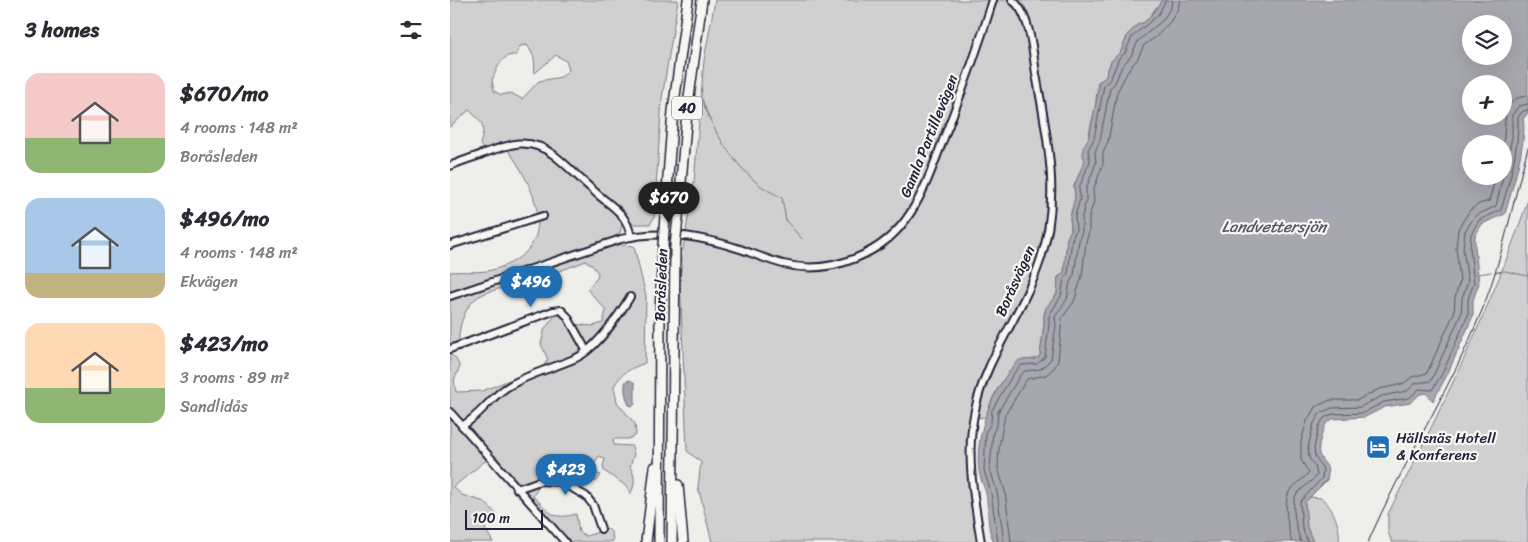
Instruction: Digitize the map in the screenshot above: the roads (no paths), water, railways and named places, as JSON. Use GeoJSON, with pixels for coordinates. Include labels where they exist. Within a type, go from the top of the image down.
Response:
{"type":"FeatureCollection","features":[{"type":"Feature","properties":{"kind":"highway","name":"Boråsleden"},"geometry":{"type":"LineString","coordinates":[[659,542],[663,246],[673,111],[688,0]]}},
{"type":"Feature","properties":{"kind":"highway","name":"Boråsleden"},"geometry":{"type":"LineString","coordinates":[[672,542],[675,247],[687,112],[702,0]]}},
{"type":"Feature","properties":{"kind":"highway"},"geometry":{"type":"LineString","coordinates":[[646,542],[660,434]]}},
{"type":"Feature","properties":{"kind":"highway"},"geometry":{"type":"LineString","coordinates":[[673,436],[683,542]]}},
{"type":"Feature","properties":{"kind":"street","name":"Gamla Partillevägen"},"geometry":{"type":"LineString","coordinates":[[450,296],[631,237],[673,234],[703,238],[776,262],[805,267],[823,267],[840,263],[871,250],[901,225],[921,194],[956,107],[993,0]]}},
{"type":"Feature","properties":{"kind":"street","name":"Boråsvägen"},"geometry":{"type":"LineString","coordinates":[[981,542],[971,470],[970,446],[975,408],[990,363],[1040,262],[1049,231],[1051,209],[1050,164],[1035,69],[1024,13],[1012,0]]}},
{"type":"Feature","properties":{"kind":"street"},"geometry":{"type":"LineString","coordinates":[[450,166],[511,143],[529,143],[540,147],[554,154],[619,211],[626,221],[631,237]]}},
{"type":"Feature","properties":{"kind":"street"},"geometry":{"type":"LineString","coordinates":[[450,244],[543,216]]}},
{"type":"Feature","properties":{"kind":"street"},"geometry":{"type":"LineString","coordinates":[[462,426],[483,410],[506,387],[523,378],[577,357],[603,334],[630,297]]}},
{"type":"Feature","properties":{"kind":"street"},"geometry":{"type":"LineString","coordinates":[[450,349],[553,311],[561,310],[568,316],[586,350]]}},
{"type":"Feature","properties":{"kind":"street"},"geometry":{"type":"LineString","coordinates":[[450,412],[564,542]]}},
{"type":"Feature","properties":{"kind":"street"},"geometry":{"type":"LineString","coordinates":[[517,489],[540,481],[561,482],[586,496],[594,505],[601,530]]}},
{"type":"Feature","properties":{"kind":"water","name":"Landvettersjön"},"geometry":{"type":"Polygon","coordinates":[[[1162,0],[1528,0],[1528,113],[1523,119],[1524,128],[1521,152],[1505,214],[1482,224],[1475,236],[1479,283],[1473,300],[1473,316],[1447,375],[1433,401],[1426,393],[1420,394],[1410,403],[1385,407],[1365,417],[1333,419],[1327,422],[1319,446],[1319,454],[1328,471],[1327,480],[1305,502],[1307,527],[1313,542],[994,542],[991,536],[986,493],[980,477],[978,457],[979,442],[987,412],[1001,383],[1019,360],[1035,359],[1040,356],[1046,308],[1057,294],[1058,277],[1064,273],[1067,238],[1071,230],[1070,217],[1075,198],[1074,186],[1085,160],[1083,148],[1089,137],[1099,88],[1098,82],[1105,78],[1111,61],[1121,51],[1128,34],[1138,24],[1143,23],[1162,0]]]}},
{"type":"Feature","properties":{"kind":"water"},"geometry":{"type":"Polygon","coordinates":[[[630,380],[635,383],[635,404],[632,406],[629,405],[625,390],[626,381],[630,380]]]}},
{"type":"Feature","properties":{"kind":"waterway"},"geometry":{"type":"LineString","coordinates":[[702,99],[711,122],[723,144],[738,164],[759,184],[782,198],[786,221],[802,239]]}},
{"type":"Feature","properties":{"kind":"waterway"},"geometry":{"type":"LineString","coordinates":[[1496,272],[1505,271],[1528,276]]}},
{"type":"Feature","properties":{"kind":"waterway"},"geometry":{"type":"LineString","coordinates":[[1478,274],[1491,272]]}},
{"type":"Feature","properties":{"kind":"railway"},"geometry":{"type":"LineString","coordinates":[[1368,542],[1396,483],[1442,397],[1483,308],[1502,248],[1528,148]]}},
{"type":"Feature","properties":{"kind":"place","name":"Hällsnäs Hotell & Konferens"},"geometry":{"type":"Point","coordinates":[1378,447]}}]}
